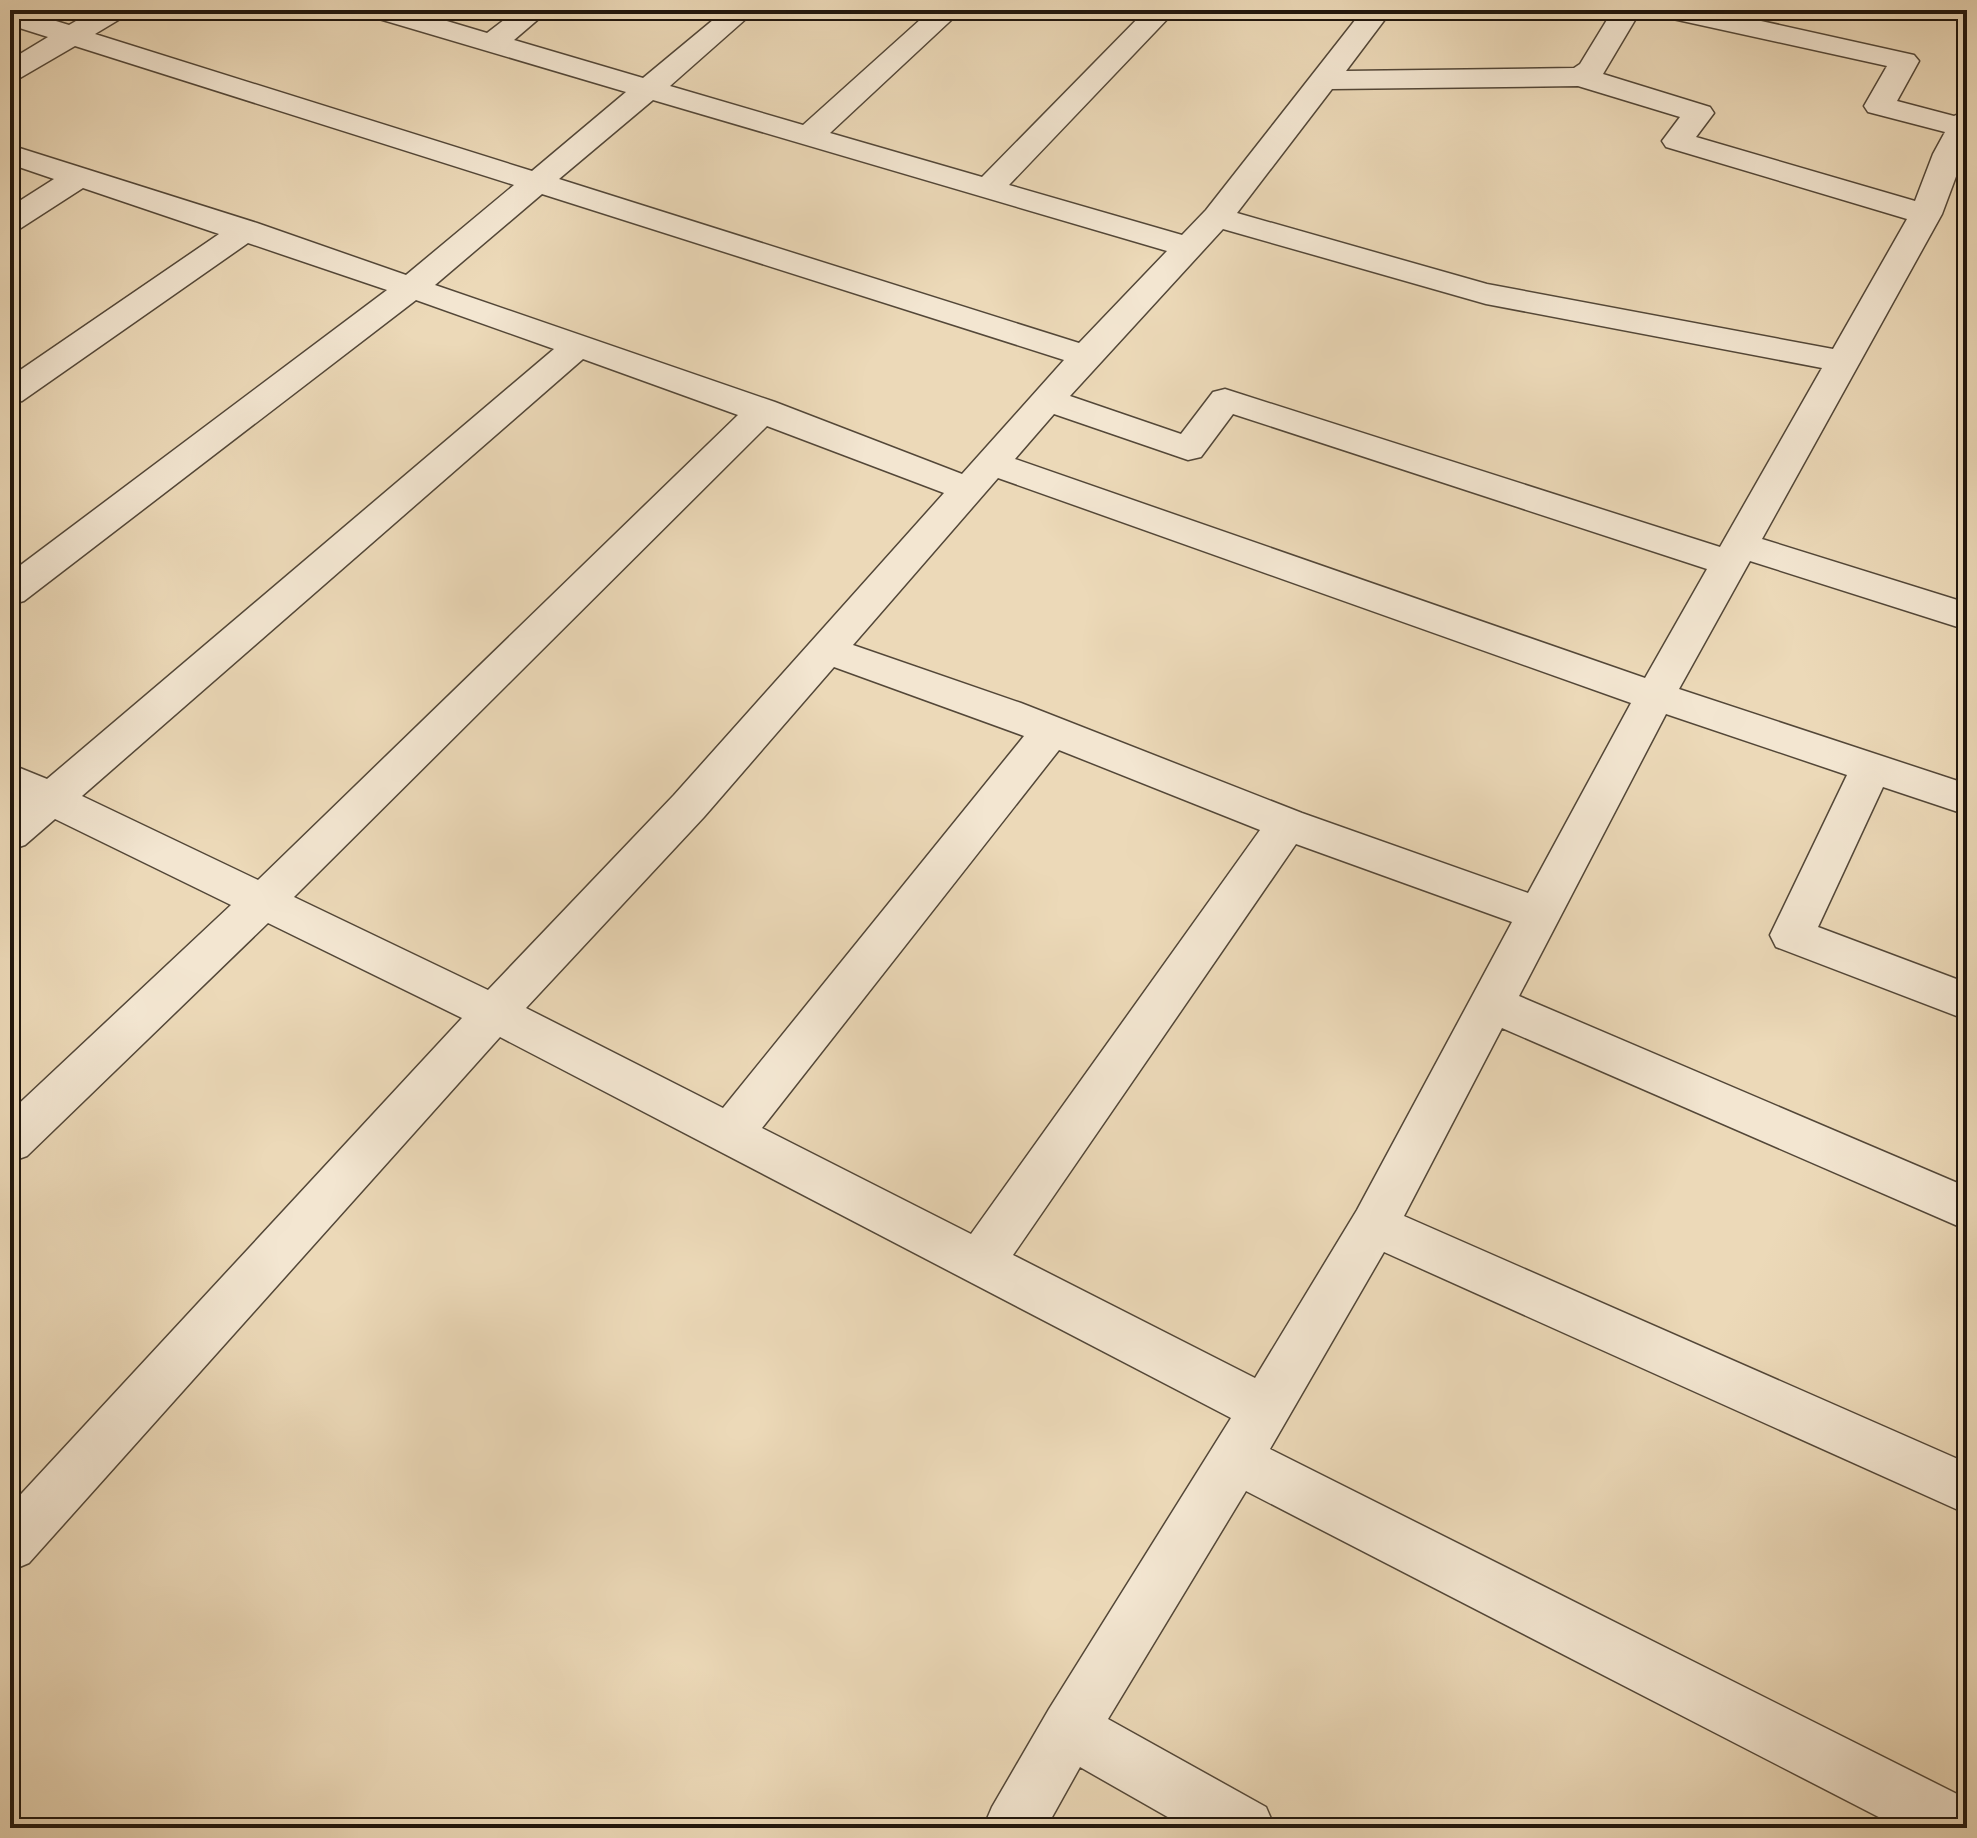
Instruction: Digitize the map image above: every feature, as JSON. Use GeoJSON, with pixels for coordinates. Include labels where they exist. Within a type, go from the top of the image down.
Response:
{"type":"FeatureCollection","features":[{"type":"Feature","properties":{"kind":"street"},"geometry":{"type":"LineString","coordinates":[[10,72],[115,10]]}},
{"type":"Feature","properties":{"kind":"street"},"geometry":{"type":"LineString","coordinates":[[379,10],[1187,247]]}},
{"type":"Feature","properties":{"kind":"street"},"geometry":{"type":"LineString","coordinates":[[491,44],[535,10]]}},
{"type":"Feature","properties":{"kind":"street"},"geometry":{"type":"LineString","coordinates":[[10,592],[411,288],[742,10]]}},
{"type":"Feature","properties":{"kind":"street"},"geometry":{"type":"LineString","coordinates":[[807,137],[948,10]]}},
{"type":"Feature","properties":{"kind":"street"},"geometry":{"type":"LineString","coordinates":[[987,190],[1162,10]]}},
{"type":"Feature","properties":{"kind":"street"},"geometry":{"type":"LineString","coordinates":[[10,1545],[494,1013],[689,806],[1086,356],[1217,217],[1378,10]]}},
{"type":"Feature","properties":{"kind":"street"},"geometry":{"type":"LineString","coordinates":[[1580,77],[1591,70],[1627,10]]}},
{"type":"Feature","properties":{"kind":"street"},"geometry":{"type":"LineString","coordinates":[[1013,1828],[1069,1729],[1236,1459],[1374,1225],[1655,696],[1926,214],[1961,140],[1879,106],[1904,61],[1673,10]]}},
{"type":"Feature","properties":{"kind":"street"},"geometry":{"type":"LineString","coordinates":[[10,16],[1086,356]]}},
{"type":"Feature","properties":{"kind":"street"},"geometry":{"type":"LineString","coordinates":[[1322,80],[1580,77],[1699,113],[1677,141],[1926,214]]}},
{"type":"Feature","properties":{"kind":"street"},"geometry":{"type":"LineString","coordinates":[[10,154],[246,230],[763,410],[980,476],[1967,800]]}},
{"type":"Feature","properties":{"kind":"street"},"geometry":{"type":"LineString","coordinates":[[10,221],[80,176]]}},
{"type":"Feature","properties":{"kind":"street"},"geometry":{"type":"LineString","coordinates":[[1217,217],[1485,294],[1659,330],[1760,343],[1844,362]]}},
{"type":"Feature","properties":{"kind":"street"},"geometry":{"type":"LineString","coordinates":[[10,393],[246,230]]}},
{"type":"Feature","properties":{"kind":"street"},"geometry":{"type":"LineString","coordinates":[[10,834],[578,346]]}},
{"type":"Feature","properties":{"kind":"street"},"geometry":{"type":"LineString","coordinates":[[1047,400],[1188,449],[1225,400],[1736,554],[1967,617]]}},
{"type":"Feature","properties":{"kind":"street"},"geometry":{"type":"LineString","coordinates":[[10,1142],[263,901],[763,410]]}},
{"type":"Feature","properties":{"kind":"street"},"geometry":{"type":"LineString","coordinates":[[826,650],[1051,731],[1287,824],[1538,914]]}},
{"type":"Feature","properties":{"kind":"street"},"geometry":{"type":"LineString","coordinates":[[730,1134],[1051,731]]}},
{"type":"Feature","properties":{"kind":"street"},"geometry":{"type":"LineString","coordinates":[[1871,768],[1792,935],[1967,1002]]}},
{"type":"Feature","properties":{"kind":"street"},"geometry":{"type":"LineString","coordinates":[[10,779],[494,1013],[1264,1409]]}},
{"type":"Feature","properties":{"kind":"street"},"geometry":{"type":"LineString","coordinates":[[979,1263],[1287,824]]}},
{"type":"Feature","properties":{"kind":"street"},"geometry":{"type":"LineString","coordinates":[[1491,1004],[1967,1209]]}},
{"type":"Feature","properties":{"kind":"street"},"geometry":{"type":"LineString","coordinates":[[1374,1225],[1967,1489]]}},
{"type":"Feature","properties":{"kind":"street"},"geometry":{"type":"LineString","coordinates":[[1236,1459],[1962,1828]]}},
{"type":"Feature","properties":{"kind":"street"},"geometry":{"type":"LineString","coordinates":[[1069,1729],[1245,1828]]}}]}
